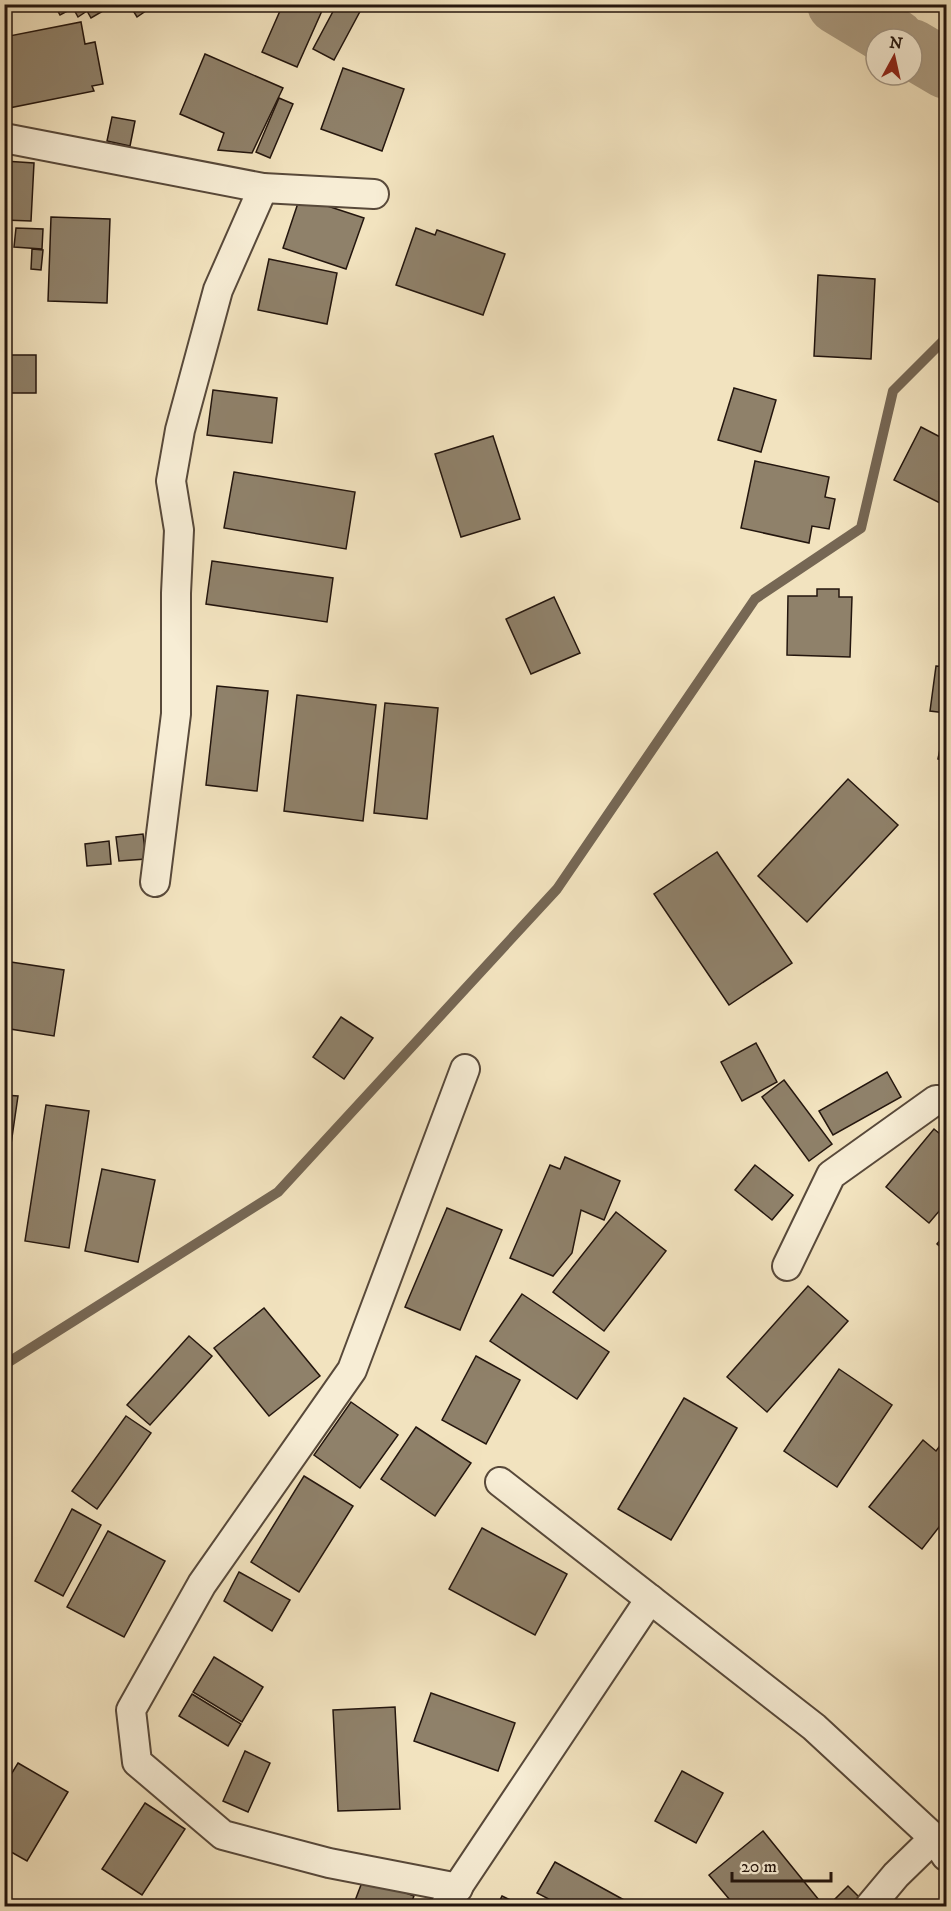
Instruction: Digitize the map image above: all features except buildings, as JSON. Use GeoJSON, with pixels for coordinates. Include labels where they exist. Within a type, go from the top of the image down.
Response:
{"type":"FeatureCollection","features":[{"type":"Feature","properties":{"kind":"street"},"geometry":{"type":"LineString","coordinates":[[4,138],[263,188],[374,194]]}},
{"type":"Feature","properties":{"kind":"street"},"geometry":{"type":"LineString","coordinates":[[155,882],[176,714],[176,593],[179,530],[171,481],[180,430],[218,290],[263,188]]}},
{"type":"Feature","properties":{"kind":"street"},"geometry":{"type":"LineString","coordinates":[[465,1069],[352,1370],[202,1584],[131,1710],[137,1762],[223,1834],[452,1897],[650,1599]]}},
{"type":"Feature","properties":{"kind":"street"},"geometry":{"type":"LineString","coordinates":[[787,1266],[831,1175],[936,1100],[946,1101]]}},
{"type":"Feature","properties":{"kind":"street"},"geometry":{"type":"LineString","coordinates":[[500,1482],[814,1727],[940,1847],[896,1875],[870,1906]]}},
{"type":"Feature","properties":{"kind":"waterway"},"geometry":{"type":"LineString","coordinates":[[837,4],[875,27]]}},
{"type":"Feature","properties":{"kind":"waterway"},"geometry":{"type":"LineString","coordinates":[[924,56],[946,69]]}},
{"type":"Feature","properties":{"kind":"waterway"},"geometry":{"type":"LineString","coordinates":[[4,1365],[278,1192],[557,889],[755,599],[861,528],[893,391],[946,338]]}}]}
